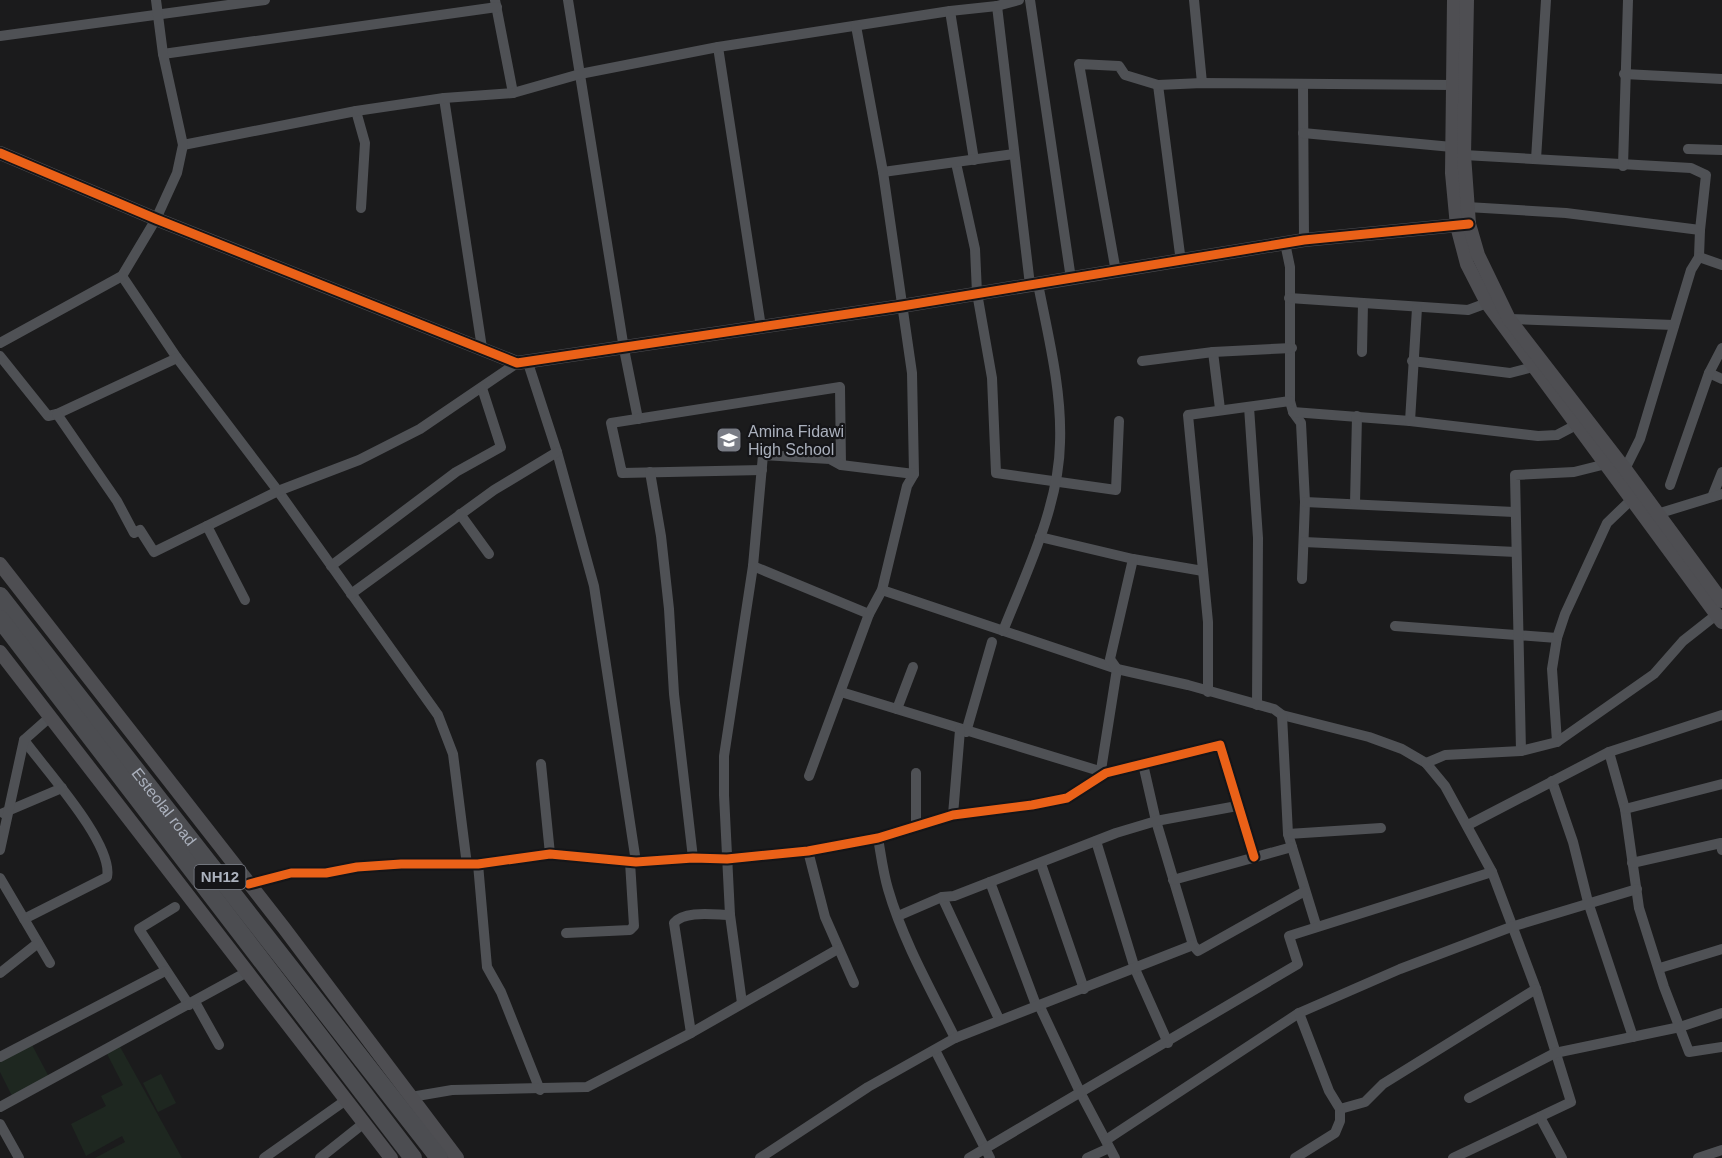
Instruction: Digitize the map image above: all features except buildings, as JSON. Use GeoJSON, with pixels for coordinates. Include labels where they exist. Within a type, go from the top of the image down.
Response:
{"type":"FeatureCollection","features":[{"type":"Feature","properties":{"kind":"highway","name":"Esteolal road"},"geometry":{"type":"LineString","coordinates":[[0,596],[187,848],[242,938],[413,1158]]}},
{"type":"Feature","properties":{"kind":"highway","name":"Esteolal road"},"geometry":{"type":"LineString","coordinates":[[0,619],[439,1158]]}},
{"type":"Feature","properties":{"kind":"street"},"geometry":{"type":"LineString","coordinates":[[0,343],[122,276],[156,219],[177,173],[183,145],[163,54],[156,0]]}},
{"type":"Feature","properties":{"kind":"street"},"geometry":{"type":"LineString","coordinates":[[0,36],[265,0]]}},
{"type":"Feature","properties":{"kind":"street"},"geometry":{"type":"LineString","coordinates":[[568,0],[624,349],[638,419]]}},
{"type":"Feature","properties":{"kind":"street"},"geometry":{"type":"LineString","coordinates":[[183,145],[356,111],[444,98],[513,93],[580,74],[718,47],[950,11],[997,6],[1019,0]]}},
{"type":"Feature","properties":{"kind":"street"},"geometry":{"type":"LineString","coordinates":[[1030,0],[1062,200],[1071,279]]}},
{"type":"Feature","properties":{"kind":"street"},"geometry":{"type":"LineString","coordinates":[[1194,0],[1202,83]]}},
{"type":"Feature","properties":{"kind":"street"},"geometry":{"type":"LineString","coordinates":[[1426,763],[1445,755],[1521,751],[1557,742],[1654,674],[1683,641],[1719,619],[1533,368],[1487,303],[1467,264],[1454,85],[1454,0]]}},
{"type":"Feature","properties":{"kind":"street"},"geometry":{"type":"LineString","coordinates":[[1467,0],[1458,151],[1467,207],[1463,225],[1509,319],[1625,469],[1722,601]]}},
{"type":"Feature","properties":{"kind":"street"},"geometry":{"type":"LineString","coordinates":[[1536,159],[1546,0]]}},
{"type":"Feature","properties":{"kind":"street"},"geometry":{"type":"LineString","coordinates":[[1623,166],[1628,0]]}},
{"type":"Feature","properties":{"kind":"street"},"geometry":{"type":"LineString","coordinates":[[163,54],[496,3],[513,93]]}},
{"type":"Feature","properties":{"kind":"street"},"geometry":{"type":"LineString","coordinates":[[997,6],[1014,154],[1034,284],[1052,353],[1060,443],[1041,537],[1004,631]]}},
{"type":"Feature","properties":{"kind":"street"},"geometry":{"type":"LineString","coordinates":[[950,11],[974,160]]}},
{"type":"Feature","properties":{"kind":"street"},"geometry":{"type":"LineString","coordinates":[[809,776],[869,614],[882,590],[907,486],[914,474],[912,372],[883,172],[856,26]]}},
{"type":"Feature","properties":{"kind":"street"},"geometry":{"type":"LineString","coordinates":[[718,47],[761,327]]}},
{"type":"Feature","properties":{"kind":"street"},"geometry":{"type":"LineString","coordinates":[[1116,272],[1079,64],[1119,66],[1125,75],[1158,85],[1202,83],[1454,85]]}},
{"type":"Feature","properties":{"kind":"street"},"geometry":{"type":"LineString","coordinates":[[1624,74],[1722,79]]}},
{"type":"Feature","properties":{"kind":"street"},"geometry":{"type":"LineString","coordinates":[[1303,84],[1304,240]]}},
{"type":"Feature","properties":{"kind":"street"},"geometry":{"type":"LineString","coordinates":[[1158,85],[1181,262]]}},
{"type":"Feature","properties":{"kind":"street"},"geometry":{"type":"LineString","coordinates":[[444,98],[482,348]]}},
{"type":"Feature","properties":{"kind":"street"},"geometry":{"type":"LineString","coordinates":[[356,111],[365,143],[361,208]]}},
{"type":"Feature","properties":{"kind":"street"},"geometry":{"type":"LineString","coordinates":[[1303,133],[1536,159],[1623,166],[1692,168],[1706,175],[1699,257],[1691,270],[1640,439],[1625,469]]}},
{"type":"Feature","properties":{"kind":"street"},"geometry":{"type":"LineString","coordinates":[[1688,149],[1722,150]]}},
{"type":"Feature","properties":{"kind":"street"},"geometry":{"type":"LineString","coordinates":[[0,153],[156,219],[522,363],[557,452],[594,586],[633,862],[634,926],[630,930],[566,933]]}},
{"type":"Feature","properties":{"kind":"street"},"geometry":{"type":"LineString","coordinates":[[883,172],[1014,154]]}},
{"type":"Feature","properties":{"kind":"street"},"geometry":{"type":"LineString","coordinates":[[956,163],[975,249],[977,293],[993,378],[996,472],[1116,490],[1119,421]]}},
{"type":"Feature","properties":{"kind":"street"},"geometry":{"type":"LineString","coordinates":[[1467,207],[1566,213],[1700,230]]}},
{"type":"Feature","properties":{"kind":"street"},"geometry":{"type":"LineString","coordinates":[[57,414],[117,501],[134,533],[140,530],[153,552],[278,491],[359,460],[410,434],[522,363],[902,306],[1304,240],[1463,225]]}},
{"type":"Feature","properties":{"kind":"street"},"geometry":{"type":"LineString","coordinates":[[1285,243],[1290,267],[1292,348],[1290,401],[1293,412],[1301,423],[1305,502],[1302,579]]}},
{"type":"Feature","properties":{"kind":"street"},"geometry":{"type":"LineString","coordinates":[[1699,257],[1722,265]]}},
{"type":"Feature","properties":{"kind":"street"},"geometry":{"type":"LineString","coordinates":[[122,276],[177,358],[278,491],[438,715],[453,754],[488,967],[501,992],[540,1090]]}},
{"type":"Feature","properties":{"kind":"street"},"geometry":{"type":"LineString","coordinates":[[1289,298],[1468,310],[1487,303]]}},
{"type":"Feature","properties":{"kind":"street"},"geometry":{"type":"LineString","coordinates":[[1362,352],[1363,303]]}},
{"type":"Feature","properties":{"kind":"street"},"geometry":{"type":"LineString","coordinates":[[1410,421],[1417,308]]}},
{"type":"Feature","properties":{"kind":"street"},"geometry":{"type":"LineString","coordinates":[[1509,319],[1674,326]]}},
{"type":"Feature","properties":{"kind":"street"},"geometry":{"type":"LineString","coordinates":[[1142,361],[1213,352],[1292,348]]}},
{"type":"Feature","properties":{"kind":"street"},"geometry":{"type":"LineString","coordinates":[[1670,484],[1709,373],[1722,348]]}},
{"type":"Feature","properties":{"kind":"street"},"geometry":{"type":"LineString","coordinates":[[1213,352],[1220,410]]}},
{"type":"Feature","properties":{"kind":"street"},"geometry":{"type":"LineString","coordinates":[[0,356],[45,415],[57,414],[177,358]]}},
{"type":"Feature","properties":{"kind":"street"},"geometry":{"type":"LineString","coordinates":[[1412,361],[1510,373],[1533,368]]}},
{"type":"Feature","properties":{"kind":"street"},"geometry":{"type":"LineString","coordinates":[[1709,373],[1722,379]]}},
{"type":"Feature","properties":{"kind":"street"},"geometry":{"type":"LineString","coordinates":[[762,470],[622,473],[610,423],[840,387],[841,465]]}},
{"type":"Feature","properties":{"kind":"street"},"geometry":{"type":"LineString","coordinates":[[331,566],[456,472],[501,447],[482,388]]}},
{"type":"Feature","properties":{"kind":"street"},"geometry":{"type":"LineString","coordinates":[[1208,692],[1208,622],[1188,415],[1290,401]]}},
{"type":"Feature","properties":{"kind":"street"},"geometry":{"type":"LineString","coordinates":[[1250,407],[1258,538],[1257,705]]}},
{"type":"Feature","properties":{"kind":"street"},"geometry":{"type":"LineString","coordinates":[[1293,412],[1410,421],[1538,436],[1557,435],[1576,425]]}},
{"type":"Feature","properties":{"kind":"street"},"geometry":{"type":"LineString","coordinates":[[1355,503],[1358,416]]}},
{"type":"Feature","properties":{"kind":"street"},"geometry":{"type":"LineString","coordinates":[[351,594],[494,490],[557,452]]}},
{"type":"Feature","properties":{"kind":"street"},"geometry":{"type":"LineString","coordinates":[[742,1004],[730,915],[724,756],[753,566],[763,455],[830,459],[841,465],[914,474]]}},
{"type":"Feature","properties":{"kind":"street"},"geometry":{"type":"LineString","coordinates":[[1521,751],[1520,634],[1514,512],[1515,475],[1574,472],[1606,464]]}},
{"type":"Feature","properties":{"kind":"street"},"geometry":{"type":"LineString","coordinates":[[650,472],[661,536],[669,609],[674,694],[693,858]]}},
{"type":"Feature","properties":{"kind":"street"},"geometry":{"type":"LineString","coordinates":[[1657,514],[1717,496],[1722,472]]}},
{"type":"Feature","properties":{"kind":"street"},"geometry":{"type":"LineString","coordinates":[[1557,742],[1552,669],[1557,638],[1565,614],[1607,523],[1632,499]]}},
{"type":"Feature","properties":{"kind":"street"},"geometry":{"type":"LineString","coordinates":[[1305,502],[1514,512]]}},
{"type":"Feature","properties":{"kind":"street"},"geometry":{"type":"LineString","coordinates":[[460,514],[489,554]]}},
{"type":"Feature","properties":{"kind":"street"},"geometry":{"type":"LineString","coordinates":[[207,526],[246,600]]}},
{"type":"Feature","properties":{"kind":"street"},"geometry":{"type":"LineString","coordinates":[[1041,537],[1133,559],[1203,571]]}},
{"type":"Feature","properties":{"kind":"street"},"geometry":{"type":"LineString","coordinates":[[1304,542],[1516,552]]}},
{"type":"Feature","properties":{"kind":"street"},"geometry":{"type":"LineString","coordinates":[[1104,771],[1117,669],[1110,659],[1133,559]]}},
{"type":"Feature","properties":{"kind":"street"},"geometry":{"type":"LineString","coordinates":[[0,564],[256,882],[415,1096],[456,1158]]}},
{"type":"Feature","properties":{"kind":"street"},"geometry":{"type":"LineString","coordinates":[[753,566],[869,614]]}},
{"type":"Feature","properties":{"kind":"street"},"geometry":{"type":"LineString","coordinates":[[882,590],[1117,669],[1369,737],[1402,749],[1426,763],[1444,786],[1468,825],[1492,872],[1536,989],[1570,1102],[1453,1158]]}},
{"type":"Feature","properties":{"kind":"street"},"geometry":{"type":"LineString","coordinates":[[1395,626],[1557,638]]}},
{"type":"Feature","properties":{"kind":"street"},"geometry":{"type":"LineString","coordinates":[[953,815],[963,731],[993,642]]}},
{"type":"Feature","properties":{"kind":"street"},"geometry":{"type":"LineString","coordinates":[[0,652],[391,1158]]}},
{"type":"Feature","properties":{"kind":"street"},"geometry":{"type":"LineString","coordinates":[[897,709],[913,667]]}},
{"type":"Feature","properties":{"kind":"street"},"geometry":{"type":"LineString","coordinates":[[841,692],[963,731],[1104,771]]}},
{"type":"Feature","properties":{"kind":"street"},"geometry":{"type":"LineString","coordinates":[[1282,715],[1288,834],[1316,925]]}},
{"type":"Feature","properties":{"kind":"street"},"geometry":{"type":"LineString","coordinates":[[1468,825],[1609,752],[1722,715]]}},
{"type":"Feature","properties":{"kind":"street"},"geometry":{"type":"LineString","coordinates":[[0,850],[3,813],[24,740],[50,717]]}},
{"type":"Feature","properties":{"kind":"street"},"geometry":{"type":"LineString","coordinates":[[24,740],[62,788],[105,852],[109,869],[107,877],[24,919]]}},
{"type":"Feature","properties":{"kind":"street"},"geometry":{"type":"LineString","coordinates":[[256,882],[291,873],[326,873],[365,866],[472,865],[550,854],[633,862],[693,858],[727,859],[808,851],[878,838],[953,815],[1067,798],[1104,771],[1220,745],[1254,857]]}},
{"type":"Feature","properties":{"kind":"street"},"geometry":{"type":"LineString","coordinates":[[1609,752],[1625,809],[1639,908],[1660,968],[1664,987],[1689,1052],[1722,1047]]}},
{"type":"Feature","properties":{"kind":"street"},"geometry":{"type":"LineString","coordinates":[[541,764],[550,854]]}},
{"type":"Feature","properties":{"kind":"street"},"geometry":{"type":"LineString","coordinates":[[1143,764],[1173,880],[1193,945],[1198,951],[1305,891]]}},
{"type":"Feature","properties":{"kind":"street"},"geometry":{"type":"LineString","coordinates":[[916,773],[916,826]]}},
{"type":"Feature","properties":{"kind":"street"},"geometry":{"type":"LineString","coordinates":[[1552,781],[1573,842],[1588,902],[1633,1037]]}},
{"type":"Feature","properties":{"kind":"street"},"geometry":{"type":"LineString","coordinates":[[1625,809],[1722,784]]}},
{"type":"Feature","properties":{"kind":"street"},"geometry":{"type":"LineString","coordinates":[[3,813],[62,788]]}},
{"type":"Feature","properties":{"kind":"street"},"geometry":{"type":"LineString","coordinates":[[898,916],[942,897],[954,896],[1041,864],[1061,853],[1156,821],[1237,806]]}},
{"type":"Feature","properties":{"kind":"street"},"geometry":{"type":"LineString","coordinates":[[1288,834],[1381,828]]}},
{"type":"Feature","properties":{"kind":"street"},"geometry":{"type":"LineString","coordinates":[[878,838],[888,889],[898,916],[920,967],[956,1038]]}},
{"type":"Feature","properties":{"kind":"street"},"geometry":{"type":"LineString","coordinates":[[1096,841],[1135,969],[1168,1043]]}},
{"type":"Feature","properties":{"kind":"street"},"geometry":{"type":"LineString","coordinates":[[1632,863],[1721,843],[1722,850]]}},
{"type":"Feature","properties":{"kind":"street"},"geometry":{"type":"LineString","coordinates":[[1173,880],[1292,847]]}},
{"type":"Feature","properties":{"kind":"street"},"geometry":{"type":"LineString","coordinates":[[808,851],[825,917],[854,983]]}},
{"type":"Feature","properties":{"kind":"street"},"geometry":{"type":"LineString","coordinates":[[1041,864],[1084,989]]}},
{"type":"Feature","properties":{"kind":"street"},"geometry":{"type":"LineString","coordinates":[[969,1158],[988,1154],[1080,1092],[1168,1043],[1298,964],[1289,936],[1316,925],[1492,872]]}},
{"type":"Feature","properties":{"kind":"street"},"geometry":{"type":"LineString","coordinates":[[0,878],[4,897],[24,919],[50,963]]}},
{"type":"Feature","properties":{"kind":"street"},"geometry":{"type":"LineString","coordinates":[[990,882],[1038,1006],[1114,1158]]}},
{"type":"Feature","properties":{"kind":"street"},"geometry":{"type":"LineString","coordinates":[[1087,1158],[1299,1013],[1400,969],[1511,927],[1637,889]]}},
{"type":"Feature","properties":{"kind":"street"},"geometry":{"type":"LineString","coordinates":[[942,897],[999,1019]]}},
{"type":"Feature","properties":{"kind":"street"},"geometry":{"type":"LineString","coordinates":[[175,907],[139,929],[165,971],[192,1004],[219,1045]]}},
{"type":"Feature","properties":{"kind":"street"},"geometry":{"type":"LineString","coordinates":[[691,1033],[674,923],[678,918],[686,916],[730,915]]}},
{"type":"Feature","properties":{"kind":"street"},"geometry":{"type":"LineString","coordinates":[[0,973],[38,943]]}},
{"type":"Feature","properties":{"kind":"street"},"geometry":{"type":"LineString","coordinates":[[760,1158],[868,1087],[956,1038],[999,1019],[1084,989],[1193,945]]}},
{"type":"Feature","properties":{"kind":"street"},"geometry":{"type":"LineString","coordinates":[[415,1096],[452,1090],[540,1090],[587,1087],[691,1033],[838,949]]}},
{"type":"Feature","properties":{"kind":"street"},"geometry":{"type":"LineString","coordinates":[[1660,968],[1722,949]]}},
{"type":"Feature","properties":{"kind":"street"},"geometry":{"type":"LineString","coordinates":[[0,1057],[165,971]]}},
{"type":"Feature","properties":{"kind":"street"},"geometry":{"type":"LineString","coordinates":[[0,1107],[247,972]]}},
{"type":"Feature","properties":{"kind":"street"},"geometry":{"type":"LineString","coordinates":[[1340,1109],[1365,1102],[1383,1084],[1536,989]]}},
{"type":"Feature","properties":{"kind":"street"},"geometry":{"type":"LineString","coordinates":[[1295,1158],[1335,1133],[1340,1121],[1340,1109],[1329,1091],[1299,1013]]}},
{"type":"Feature","properties":{"kind":"street"},"geometry":{"type":"LineString","coordinates":[[1469,1098],[1555,1053],[1680,1027],[1722,1013]]}},
{"type":"Feature","properties":{"kind":"street"},"geometry":{"type":"LineString","coordinates":[[935,1050],[988,1154]]}},
{"type":"Feature","properties":{"kind":"street"},"geometry":{"type":"LineString","coordinates":[[264,1158],[346,1100]]}},
{"type":"Feature","properties":{"kind":"street"},"geometry":{"type":"LineString","coordinates":[[1540,1117],[1562,1158]]}},
{"type":"Feature","properties":{"kind":"street"},"geometry":{"type":"LineString","coordinates":[[321,1158],[364,1123]]}},
{"type":"Feature","properties":{"kind":"street"},"geometry":{"type":"LineString","coordinates":[[0,1124],[19,1158]]}},
{"type":"Feature","properties":{"kind":"street"},"geometry":{"type":"LineString","coordinates":[[1698,1158],[1722,1150]]}},
{"type":"Feature","properties":{"kind":"shaded area"},"geometry":{"type":"Polygon","coordinates":[[[32,1045],[49,1077],[12,1096],[0,1072],[0,1061],[32,1045]]]}},
{"type":"Feature","properties":{"kind":"shaded area"},"geometry":{"type":"Polygon","coordinates":[[[119,1045],[182,1158],[95,1158],[125,1142],[122,1136],[86,1156],[71,1124],[106,1106],[101,1096],[123,1085],[106,1052],[119,1045]]]}},
{"type":"Feature","properties":{"kind":"shaded area"},"geometry":{"type":"Polygon","coordinates":[[[161,1074],[176,1103],[158,1112],[143,1083],[161,1074]]]}},
{"type":"Feature","properties":{"kind":"cycle path"},"geometry":{"type":"LineString","coordinates":[[0,153],[156,219],[517,363],[902,306],[1304,240],[1469,224]]}},
{"type":"Feature","properties":{"kind":"cycle path"},"geometry":{"type":"LineString","coordinates":[[249,884],[291,873],[326,873],[357,867],[401,864],[478,864],[550,854],[636,862],[693,858],[727,859],[808,851],[878,838],[953,815],[1067,798],[1106,773],[1220,745],[1254,857]]}},
{"type":"Feature","properties":{"kind":"place","name":"Amina Fidawi High School"},"geometry":{"type":"Point","coordinates":[729,440]}}]}
